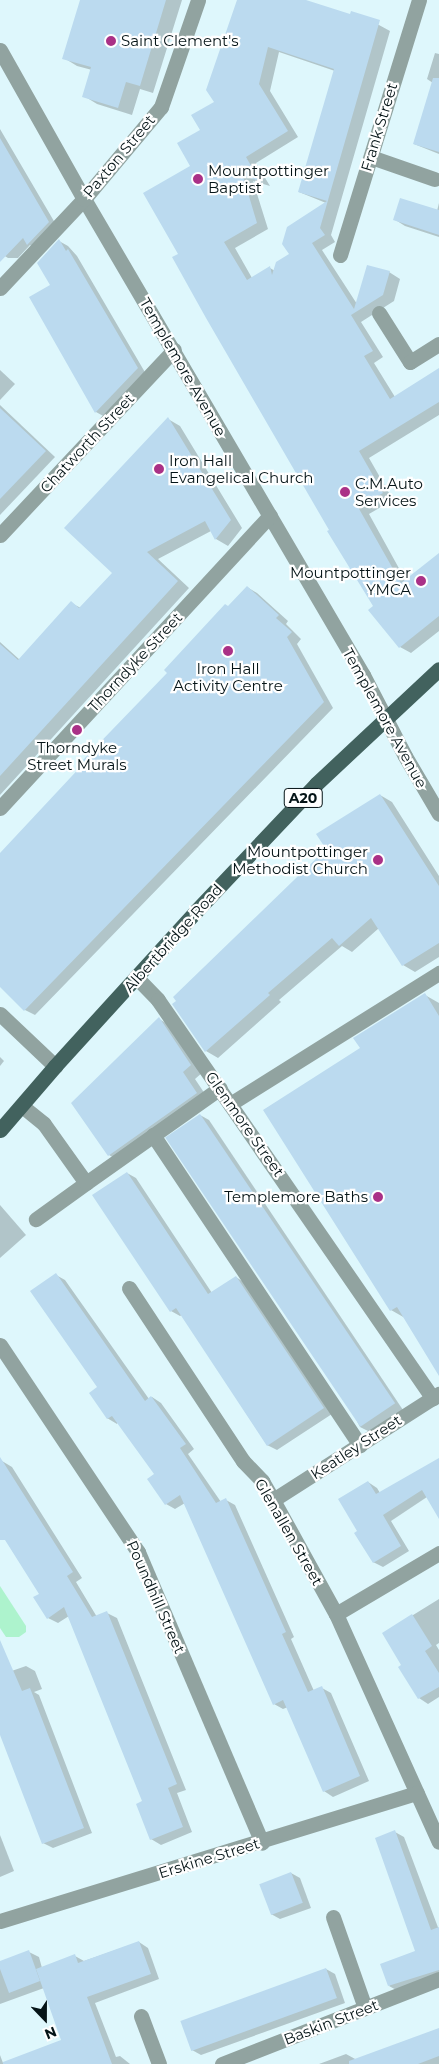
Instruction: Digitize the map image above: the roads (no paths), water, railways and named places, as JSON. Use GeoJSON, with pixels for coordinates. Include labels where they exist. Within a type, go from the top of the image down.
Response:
{"type":"FeatureCollection","features":[{"type":"Feature","properties":{"kind":"main road","name":"Albertbridge Road"},"geometry":{"type":"LineString","coordinates":[[0,1130],[55,1066],[196,911],[310,791],[439,669]]}},
{"type":"Feature","properties":{"kind":"street","name":"Paxton Street"},"geometry":{"type":"LineString","coordinates":[[0,288],[84,199],[161,107],[198,0]]}},
{"type":"Feature","properties":{"kind":"street","name":"Frank Street"},"geometry":{"type":"LineString","coordinates":[[340,255],[419,0]]}},
{"type":"Feature","properties":{"kind":"street","name":"Templemore Avenue"},"geometry":{"type":"LineString","coordinates":[[0,50],[84,199],[363,675],[385,719],[439,814]]}},
{"type":"Feature","properties":{"kind":"street"},"geometry":{"type":"LineString","coordinates":[[370,157],[434,179]]}},
{"type":"Feature","properties":{"kind":"street"},"geometry":{"type":"LineString","coordinates":[[380,313],[410,362],[439,344]]}},
{"type":"Feature","properties":{"kind":"street","name":"Chatworth Street"},"geometry":{"type":"LineString","coordinates":[[0,535],[174,350]]}},
{"type":"Feature","properties":{"kind":"street","name":"Thorndyke Street"},"geometry":{"type":"LineString","coordinates":[[0,808],[270,516]]}},
{"type":"Feature","properties":{"kind":"street"},"geometry":{"type":"LineString","coordinates":[[230,1104],[439,972]]}},
{"type":"Feature","properties":{"kind":"street","name":"Glenmore Street"},"geometry":{"type":"LineString","coordinates":[[137,978],[158,1000],[436,1396]]}},
{"type":"Feature","properties":{"kind":"street"},"geometry":{"type":"LineString","coordinates":[[0,1014],[55,1066]]}},
{"type":"Feature","properties":{"kind":"street"},"geometry":{"type":"LineString","coordinates":[[36,1219],[220,1088]]}},
{"type":"Feature","properties":{"kind":"street"},"geometry":{"type":"LineString","coordinates":[[22,1106],[44,1124],[86,1183]]}},
{"type":"Feature","properties":{"kind":"street"},"geometry":{"type":"LineString","coordinates":[[153,1136],[360,1445]]}},
{"type":"Feature","properties":{"kind":"street","name":"Glenallen Street"},"geometry":{"type":"LineString","coordinates":[[129,1288],[243,1461],[262,1481],[273,1500],[336,1614],[439,1842]]}},
{"type":"Feature","properties":{"kind":"street","name":"Poundhill Street"},"geometry":{"type":"LineString","coordinates":[[0,1345],[138,1552],[262,1842]]}},
{"type":"Feature","properties":{"kind":"street","name":"Keatley Street"},"geometry":{"type":"LineString","coordinates":[[273,1500],[436,1396]]}},
{"type":"Feature","properties":{"kind":"street"},"geometry":{"type":"LineString","coordinates":[[336,1614],[439,1553]]}},
{"type":"Feature","properties":{"kind":"street","name":"Erskine Street"},"geometry":{"type":"LineString","coordinates":[[0,1921],[417,1793]]}},
{"type":"Feature","properties":{"kind":"street"},"geometry":{"type":"LineString","coordinates":[[333,1916],[365,2008]]}},
{"type":"Feature","properties":{"kind":"street","name":"Baskin Street"},"geometry":{"type":"LineString","coordinates":[[222,2064],[439,1979]]}},
{"type":"Feature","properties":{"kind":"street"},"geometry":{"type":"LineString","coordinates":[[141,2016],[159,2064]]}},
{"type":"Feature","properties":{"kind":"place","name":"Saint Clement's"},"geometry":{"type":"Point","coordinates":[111,41]}},
{"type":"Feature","properties":{"kind":"place","name":"Mountpottinger Baptist"},"geometry":{"type":"Point","coordinates":[198,179]}},
{"type":"Feature","properties":{"kind":"place","name":"Iron Hall Evangelical Church"},"geometry":{"type":"Point","coordinates":[159,469]}},
{"type":"Feature","properties":{"kind":"place","name":"C.M.Auto Services"},"geometry":{"type":"Point","coordinates":[345,492]}},
{"type":"Feature","properties":{"kind":"place","name":"Mountpottinger YMCA"},"geometry":{"type":"Point","coordinates":[421,581]}},
{"type":"Feature","properties":{"kind":"place","name":"Iron Hall Activity Centre"},"geometry":{"type":"Point","coordinates":[228,651]}},
{"type":"Feature","properties":{"kind":"place","name":"Thorndyke Street Murals"},"geometry":{"type":"Point","coordinates":[77,730]}},
{"type":"Feature","properties":{"kind":"place","name":"Mountpottinger Methodist Church"},"geometry":{"type":"Point","coordinates":[378,860]}},
{"type":"Feature","properties":{"kind":"place","name":"Templemore Baths"},"geometry":{"type":"Point","coordinates":[378,1197]}}]}
